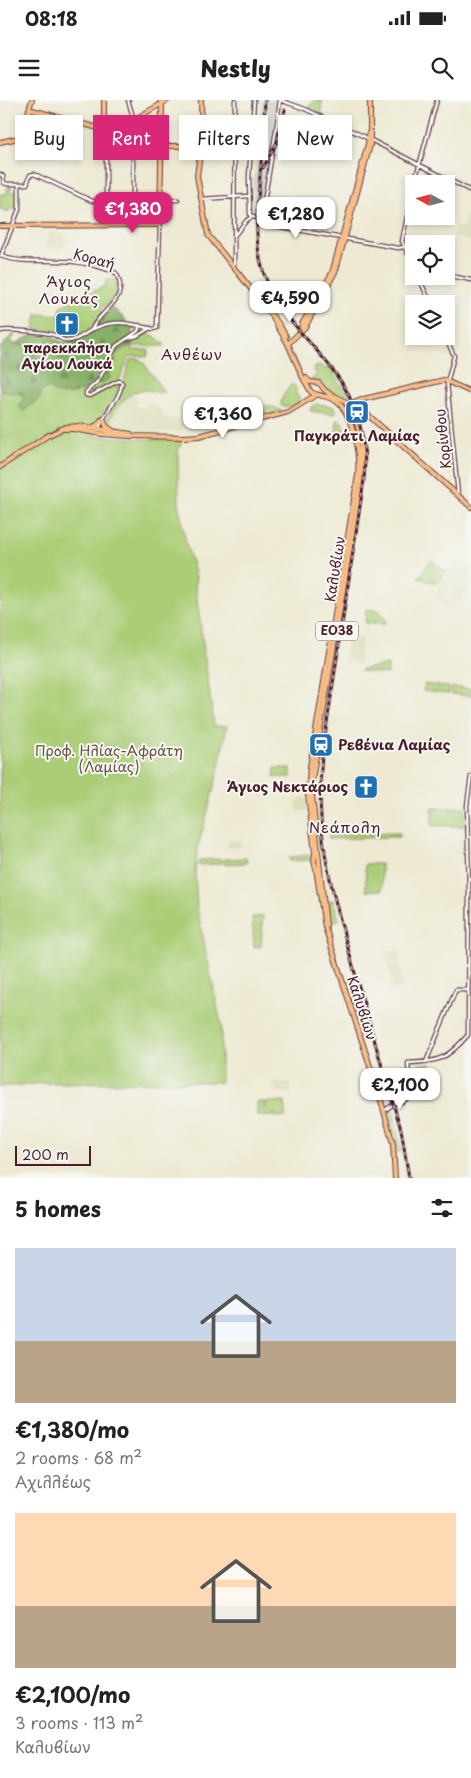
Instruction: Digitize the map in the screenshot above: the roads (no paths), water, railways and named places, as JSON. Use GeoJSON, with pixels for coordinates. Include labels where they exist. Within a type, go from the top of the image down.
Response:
{"type":"FeatureCollection","features":[{"type":"Feature","properties":{"kind":"main road"},"geometry":{"type":"LineString","coordinates":[[0,142],[18,139],[24,129],[25,119],[32,100]]}},
{"type":"Feature","properties":{"kind":"main road"},"geometry":{"type":"LineString","coordinates":[[104,100],[104,115]]}},
{"type":"Feature","properties":{"kind":"main road"},"geometry":{"type":"LineString","coordinates":[[141,115],[161,102],[168,100]]}},
{"type":"Feature","properties":{"kind":"main road"},"geometry":{"type":"LineString","coordinates":[[201,100],[201,115]]}},
{"type":"Feature","properties":{"kind":"main road"},"geometry":{"type":"LineString","coordinates":[[289,343],[305,327],[332,279],[370,139],[369,100]]}},
{"type":"Feature","properties":{"kind":"main road"},"geometry":{"type":"LineString","coordinates":[[161,102],[161,115]]}},
{"type":"Feature","properties":{"kind":"main road"},"geometry":{"type":"LineString","coordinates":[[29,109],[93,127]]}},
{"type":"Feature","properties":{"kind":"main road"},"geometry":{"type":"LineString","coordinates":[[0,226],[160,225],[161,160]]}},
{"type":"Feature","properties":{"kind":"main road"},"geometry":{"type":"LineString","coordinates":[[198,160],[196,176],[209,239],[273,318],[289,343],[303,378],[310,389],[317,394],[332,398],[340,404],[352,403],[443,380],[471,392]]}},
{"type":"Feature","properties":{"kind":"main road"},"geometry":{"type":"LineString","coordinates":[[301,372],[308,380],[318,383],[326,391],[358,406],[366,412],[471,507]]}},
{"type":"Feature","properties":{"kind":"main road"},"geometry":{"type":"LineString","coordinates":[[302,403],[314,383]]}},
{"type":"Feature","properties":{"kind":"main road"},"geometry":{"type":"LineString","coordinates":[[60,429],[167,437],[199,436],[293,410],[322,390],[322,386]]}},
{"type":"Feature","properties":{"kind":"main road","name":"Καλυβίων"},"geometry":{"type":"LineString","coordinates":[[327,932],[311,786],[334,654],[362,469],[352,403]]}},
{"type":"Feature","properties":{"kind":"main road","name":"Καλυβίων"},"geometry":{"type":"LineString","coordinates":[[340,404],[348,418],[358,454],[359,466],[308,783],[314,860],[323,921],[384,1111],[394,1147],[395,1178]]}},
{"type":"Feature","properties":{"kind":"main road"},"geometry":{"type":"LineString","coordinates":[[361,416],[366,412]]}},
{"type":"Feature","properties":{"kind":"main road"},"geometry":{"type":"LineString","coordinates":[[90,428],[103,420],[108,428],[135,435]]}},
{"type":"Feature","properties":{"kind":"main road"},"geometry":{"type":"LineString","coordinates":[[0,467],[60,429],[72,426],[90,428],[101,432],[116,431]]}},
{"type":"Feature","properties":{"kind":"main road"},"geometry":{"type":"LineString","coordinates":[[314,860],[318,863],[320,860]]}},
{"type":"Feature","properties":{"kind":"street"},"geometry":{"type":"LineString","coordinates":[[128,100],[132,115]]}},
{"type":"Feature","properties":{"kind":"street"},"geometry":{"type":"LineString","coordinates":[[235,100],[235,115]]}},
{"type":"Feature","properties":{"kind":"street"},"geometry":{"type":"LineString","coordinates":[[253,115],[254,100]]}},
{"type":"Feature","properties":{"kind":"street"},"geometry":{"type":"LineString","coordinates":[[260,222],[280,100],[305,108],[471,191]]}},
{"type":"Feature","properties":{"kind":"street"},"geometry":{"type":"LineString","coordinates":[[416,175],[437,100]]}},
{"type":"Feature","properties":{"kind":"street"},"geometry":{"type":"LineString","coordinates":[[106,160],[106,196]]}},
{"type":"Feature","properties":{"kind":"street"},"geometry":{"type":"LineString","coordinates":[[133,225],[134,160]]}},
{"type":"Feature","properties":{"kind":"street"},"geometry":{"type":"LineString","coordinates":[[234,270],[235,160]]}},
{"type":"Feature","properties":{"kind":"street"},"geometry":{"type":"LineString","coordinates":[[251,160],[250,215],[252,217]]}},
{"type":"Feature","properties":{"kind":"street"},"geometry":{"type":"LineString","coordinates":[[1,175],[5,184],[27,184],[30,175],[34,175],[92,201],[106,196]]}},
{"type":"Feature","properties":{"kind":"street"},"geometry":{"type":"LineString","coordinates":[[1,256],[19,209],[19,184]]}},
{"type":"Feature","properties":{"kind":"street"},"geometry":{"type":"LineString","coordinates":[[106,196],[116,203],[178,200]]}},
{"type":"Feature","properties":{"kind":"street"},"geometry":{"type":"LineString","coordinates":[[201,199],[250,196]]}},
{"type":"Feature","properties":{"kind":"street"},"geometry":{"type":"LineString","coordinates":[[234,237],[246,220],[252,217],[257,218],[264,224],[398,248],[404,246],[402,240],[405,225]]}},
{"type":"Feature","properties":{"kind":"street"},"geometry":{"type":"LineString","coordinates":[[0,331],[45,332],[68,341],[76,339],[92,330],[118,322],[156,328],[158,325],[160,225]]}},
{"type":"Feature","properties":{"kind":"street","name":"Κοραή"},"geometry":{"type":"LineString","coordinates":[[1,256],[10,259],[67,261],[116,273],[120,286],[119,296],[99,318],[92,330]]}},
{"type":"Feature","properties":{"kind":"street"},"geometry":{"type":"LineString","coordinates":[[455,277],[471,280]]}},
{"type":"Feature","properties":{"kind":"street"},"geometry":{"type":"LineString","coordinates":[[140,325],[141,332]]}},
{"type":"Feature","properties":{"kind":"street"},"geometry":{"type":"LineString","coordinates":[[101,432],[103,420],[121,388],[121,382],[112,384],[90,396],[86,395],[86,393],[96,384],[114,348],[138,330],[140,325]]}},
{"type":"Feature","properties":{"kind":"street"},"geometry":{"type":"LineString","coordinates":[[125,340],[136,337],[141,332],[150,328]]}},
{"type":"Feature","properties":{"kind":"street"},"geometry":{"type":"LineString","coordinates":[[447,381],[454,356],[449,345]]}},
{"type":"Feature","properties":{"kind":"street","name":"Κορίνθου"},"geometry":{"type":"LineString","coordinates":[[447,381],[458,496]]}},
{"type":"Feature","properties":{"kind":"street"},"geometry":{"type":"LineString","coordinates":[[384,1111],[399,1100],[399,1097],[410,1092],[408,1063],[435,1061],[452,1052],[468,1036],[469,891],[467,802],[471,776]]}},
{"type":"Feature","properties":{"kind":"street"},"geometry":{"type":"LineString","coordinates":[[426,1062],[456,990],[467,990]]}},
{"type":"Feature","properties":{"kind":"railway"},"geometry":{"type":"LineString","coordinates":[[265,100],[257,225],[258,250],[264,274],[277,301],[341,381],[354,407],[362,436],[365,465],[364,480],[322,756],[321,811],[323,837],[332,888],[401,1129],[409,1178]]}},
{"type":"Feature","properties":{"kind":"railway"},"geometry":{"type":"LineString","coordinates":[[263,168],[277,142],[285,110]]}},
{"type":"Feature","properties":{"kind":"place","name":"παρεκκλήσι Αγίου Λουκά"},"geometry":{"type":"Point","coordinates":[67,324]}},
{"type":"Feature","properties":{"kind":"place","name":"Παγκράτι Λαμίας"},"geometry":{"type":"Point","coordinates":[357,412]}},
{"type":"Feature","properties":{"kind":"place","name":"Ρεβένια Λαμίας"},"geometry":{"type":"Point","coordinates":[321,745]}},
{"type":"Feature","properties":{"kind":"place","name":"Άγιος Νεκτάριος"},"geometry":{"type":"Point","coordinates":[366,787]}},
{"type":"Feature","properties":{"kind":"district","name":"Άγιος Λουκάς"},"geometry":{"type":"Point","coordinates":[69,290]}},
{"type":"Feature","properties":{"kind":"district","name":"Ανθέων"},"geometry":{"type":"Point","coordinates":[192,355]}},
{"type":"Feature","properties":{"kind":"district","name":"Νεάπολη"},"geometry":{"type":"Point","coordinates":[345,828]}},
{"type":"Feature","properties":{"kind":"park label","name":"Προφ. Ηλίας-Αφράτη (Λαμίας)"},"geometry":{"type":"Point","coordinates":[109,760]}}]}
